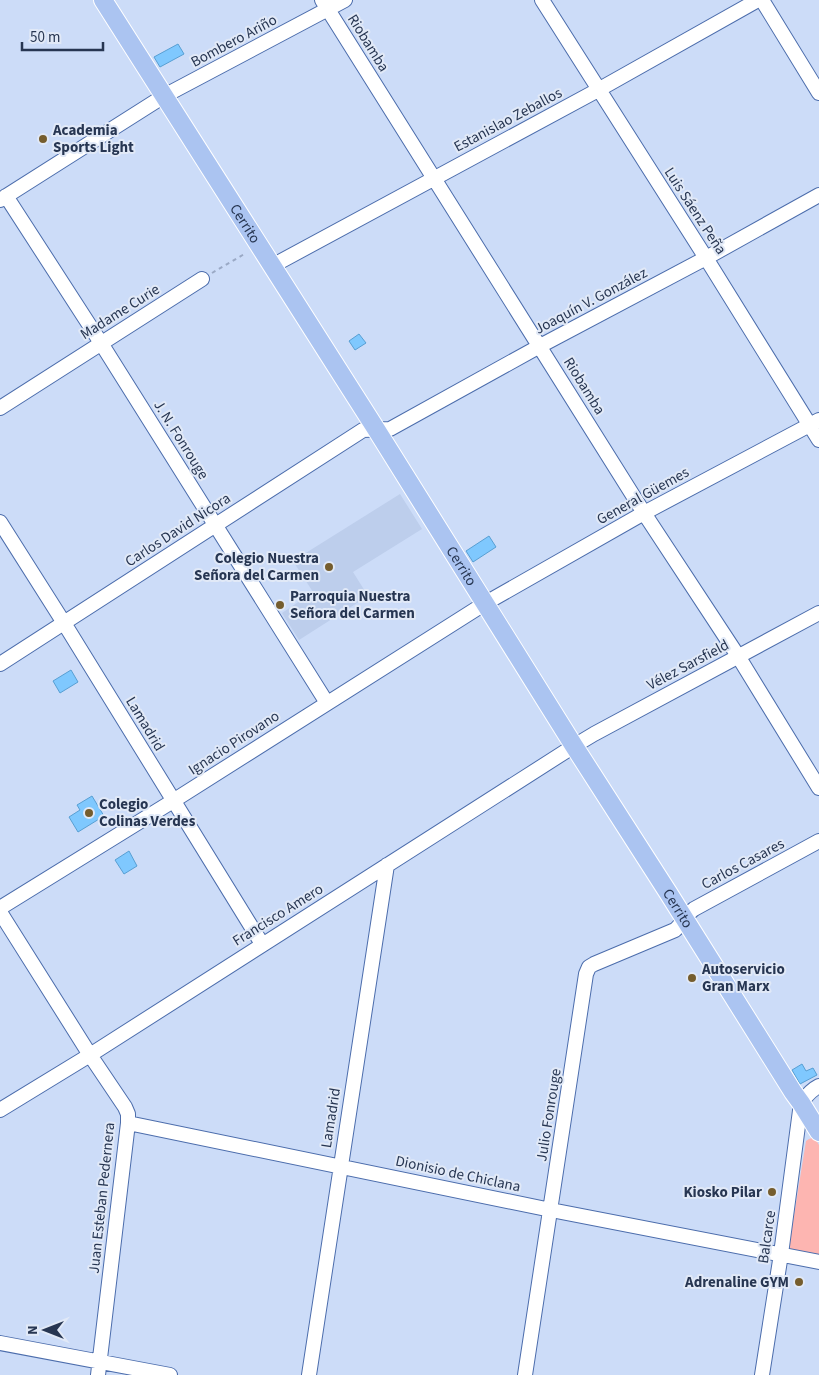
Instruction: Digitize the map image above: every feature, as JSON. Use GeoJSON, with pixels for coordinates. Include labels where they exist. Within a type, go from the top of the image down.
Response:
{"type":"FeatureCollection","features":[{"type":"Feature","properties":{"kind":"main road","name":"Cerrito"},"geometry":{"type":"LineString","coordinates":[[103,0],[819,1132]]}},
{"type":"Feature","properties":{"kind":"street","name":"Bombero Ariño"},"geometry":{"type":"LineString","coordinates":[[3,198],[164,96],[325,5],[346,0]]}},
{"type":"Feature","properties":{"kind":"street","name":"Luis Sáenz Peña"},"geometry":{"type":"LineString","coordinates":[[542,0],[706,258],[814,422],[819,440]]}},
{"type":"Feature","properties":{"kind":"street","name":"Estanislao Zeballos"},"geometry":{"type":"LineString","coordinates":[[272,266],[598,90],[758,0]]}},
{"type":"Feature","properties":{"kind":"street"},"geometry":{"type":"LineString","coordinates":[[762,0],[819,93]]}},
{"type":"Feature","properties":{"kind":"street","name":"Riobamba"},"geometry":{"type":"LineString","coordinates":[[325,5],[644,513],[738,656],[819,788]]}},
{"type":"Feature","properties":{"kind":"street","name":"Joaquín V. González"},"geometry":{"type":"LineString","coordinates":[[376,429],[390,429],[819,195]]}},
{"type":"Feature","properties":{"kind":"street","name":"J. N. Fonrouge"},"geometry":{"type":"LineString","coordinates":[[3,198],[101,343],[327,703]]}},
{"type":"Feature","properties":{"kind":"street","name":"Madame Curie"},"geometry":{"type":"LineString","coordinates":[[0,408],[202,279]]}},
{"type":"Feature","properties":{"kind":"street","name":"General Güemes"},"geometry":{"type":"LineString","coordinates":[[484,604],[644,513],[814,422]]}},
{"type":"Feature","properties":{"kind":"street","name":"Carlos David Nicora"},"geometry":{"type":"LineString","coordinates":[[0,664],[364,430],[376,429]]}},
{"type":"Feature","properties":{"kind":"street","name":"Lamadrid"},"geometry":{"type":"LineString","coordinates":[[0,522],[64,622],[262,944]]}},
{"type":"Feature","properties":{"kind":"street","name":"Ignacio Pirovano"},"geometry":{"type":"LineString","coordinates":[[0,908],[484,604]]}},
{"type":"Feature","properties":{"kind":"street","name":"Vélez Sarsfield"},"geometry":{"type":"LineString","coordinates":[[574,746],[819,613]]}},
{"type":"Feature","properties":{"kind":"street","name":"Francisco Amero"},"geometry":{"type":"LineString","coordinates":[[0,1110],[90,1055],[574,746]]}},
{"type":"Feature","properties":{"kind":"street","name":"Carlos Casares"},"geometry":{"type":"LineString","coordinates":[[686,920],[687,915],[694,909],[819,841]]}},
{"type":"Feature","properties":{"kind":"street","name":"Lamadrid"},"geometry":{"type":"LineString","coordinates":[[309,1375],[387,866]]}},
{"type":"Feature","properties":{"kind":"street","name":"Juan Esteban Pedernera"},"geometry":{"type":"LineString","coordinates":[[0,912],[128,1114],[99,1368]]}},
{"type":"Feature","properties":{"kind":"street","name":"Julio Fonrouge"},"geometry":{"type":"LineString","coordinates":[[525,1375],[586,974],[594,964],[675,930],[686,920]]}},
{"type":"Feature","properties":{"kind":"street"},"geometry":{"type":"LineString","coordinates":[[801,1103],[813,1089],[819,1086]]}},
{"type":"Feature","properties":{"kind":"street","name":"Balcarce"},"geometry":{"type":"LineString","coordinates":[[762,1375],[781,1254],[801,1103]]}},
{"type":"Feature","properties":{"kind":"street","name":"Dionisio de Chiclana"},"geometry":{"type":"LineString","coordinates":[[128,1123],[551,1210],[819,1262]]}},
{"type":"Feature","properties":{"kind":"street"},"geometry":{"type":"LineString","coordinates":[[0,1343],[99,1368],[170,1375]]}},
{"type":"Feature","properties":{"kind":"path"},"geometry":{"type":"LineString","coordinates":[[202,279],[259,246]]}},
{"type":"Feature","properties":{"kind":"shaded area","name":"Colegio Nuestra Señora del Carmen"},"geometry":{"type":"Polygon","coordinates":[[[400,494],[422,529],[353,572],[368,596],[299,640],[282,613],[313,592],[293,561],[400,494]]]}},
{"type":"Feature","properties":{"kind":"shaded area"},"geometry":{"type":"Polygon","coordinates":[[[812,1138],[819,1145],[819,1258],[790,1250],[789,1246],[806,1141],[812,1138]]]}},
{"type":"Feature","properties":{"kind":"building"},"geometry":{"type":"Polygon","coordinates":[[[178,44],[184,54],[160,67],[154,57],[178,44]]]}},
{"type":"Feature","properties":{"kind":"building"},"geometry":{"type":"Polygon","coordinates":[[[359,334],[366,343],[355,350],[349,341],[359,334]]]}},
{"type":"Feature","properties":{"kind":"building"},"geometry":{"type":"Polygon","coordinates":[[[489,536],[496,547],[473,562],[466,551],[489,536]]]}},
{"type":"Feature","properties":{"kind":"building"},"geometry":{"type":"Polygon","coordinates":[[[71,670],[78,682],[60,693],[53,681],[71,670]]]}},
{"type":"Feature","properties":{"kind":"building","name":"Colegio Colinas Verdes"},"geometry":{"type":"Polygon","coordinates":[[[92,796],[104,816],[78,832],[69,817],[80,810],[77,805],[92,796]]]}},
{"type":"Feature","properties":{"kind":"building"},"geometry":{"type":"Polygon","coordinates":[[[129,851],[137,866],[124,874],[115,860],[129,851]]]}},
{"type":"Feature","properties":{"kind":"building"},"geometry":{"type":"Polygon","coordinates":[[[802,1064],[806,1071],[813,1068],[817,1075],[800,1084],[792,1070],[802,1064]]]}},
{"type":"Feature","properties":{"kind":"place","name":"Academia Sports Light"},"geometry":{"type":"Point","coordinates":[43,139]}},
{"type":"Feature","properties":{"kind":"place","name":"Colegio Nuestra Señora del Carmen"},"geometry":{"type":"Point","coordinates":[329,567]}},
{"type":"Feature","properties":{"kind":"place","name":"Parroquia Nuestra Señora del Carmen"},"geometry":{"type":"Point","coordinates":[280,605]}},
{"type":"Feature","properties":{"kind":"place","name":"Colegio Colinas Verdes"},"geometry":{"type":"Point","coordinates":[89,813]}},
{"type":"Feature","properties":{"kind":"place","name":"Autoservicio Gran Marx"},"geometry":{"type":"Point","coordinates":[692,978]}},
{"type":"Feature","properties":{"kind":"place","name":"Kiosko Pilar"},"geometry":{"type":"Point","coordinates":[772,1192]}},
{"type":"Feature","properties":{"kind":"place","name":"Adrenaline GYM"},"geometry":{"type":"Point","coordinates":[799,1282]}}]}
